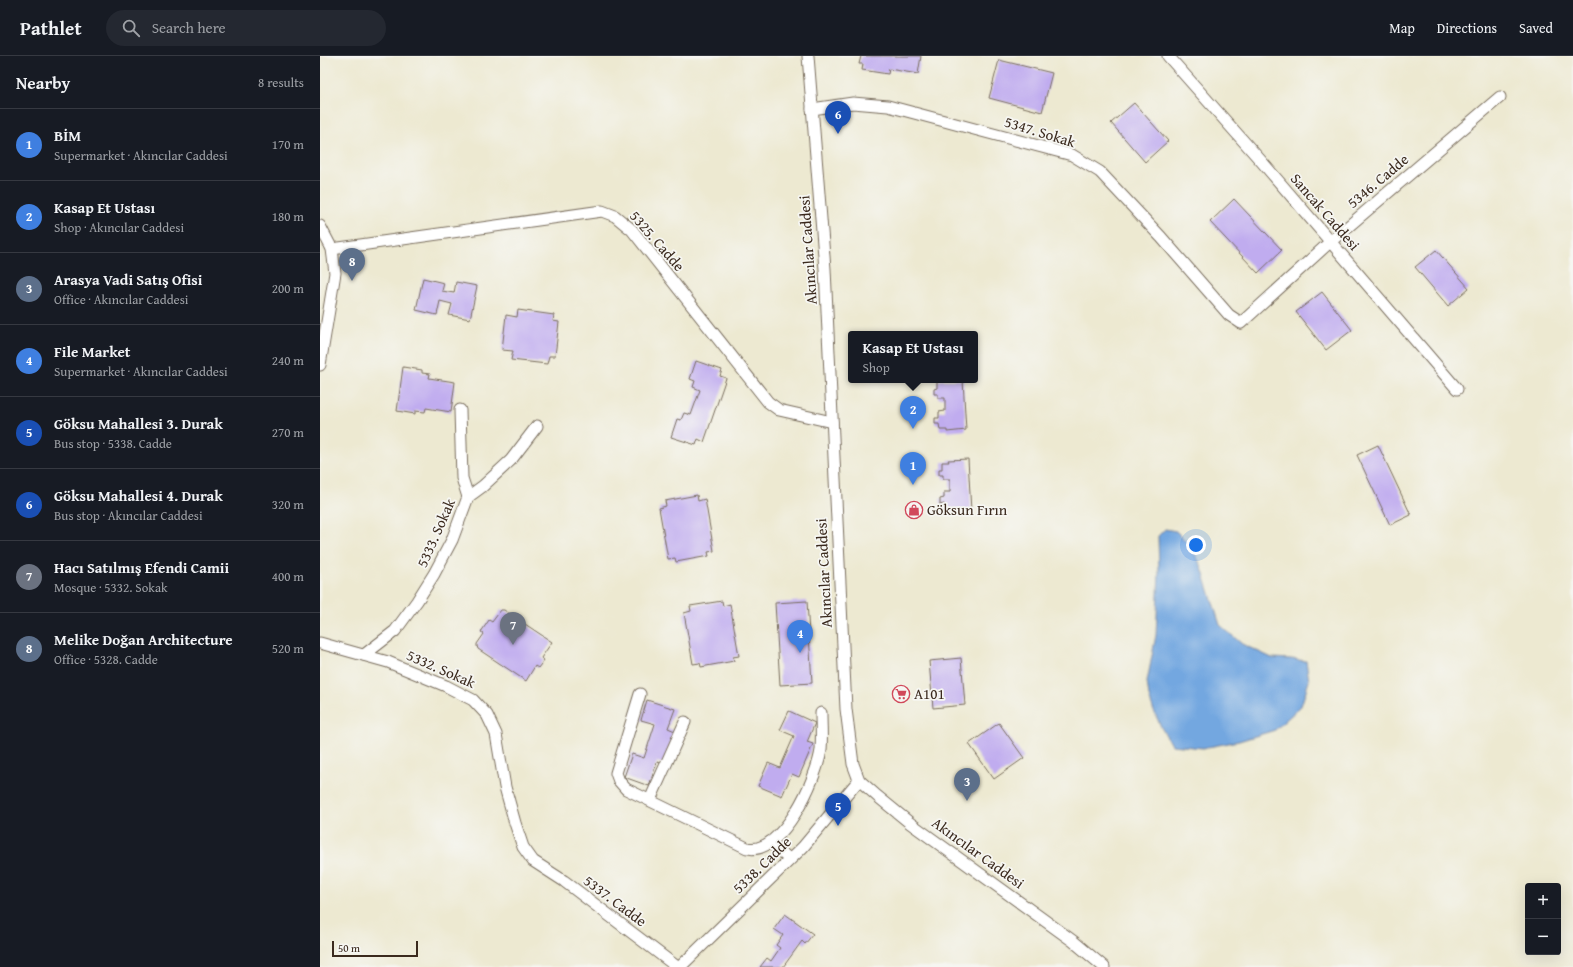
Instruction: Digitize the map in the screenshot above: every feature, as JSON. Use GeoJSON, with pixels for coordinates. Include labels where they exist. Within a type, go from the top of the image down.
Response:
{"type":"FeatureCollection","features":[{"type":"Feature","properties":{"kind":"street","name":"Akıncılar Caddesi"},"geometry":{"type":"LineString","coordinates":[[808,56],[825,269],[846,709],[853,764],[860,780],[910,823],[1073,942],[1104,967]]}},
{"type":"Feature","properties":{"kind":"street","name":"Sancak Caddesi"},"geometry":{"type":"LineString","coordinates":[[1168,56],[1457,389]]}},
{"type":"Feature","properties":{"kind":"street","name":"5346. Cadde"},"geometry":{"type":"LineString","coordinates":[[1241,323],[1330,242],[1500,97]]}},
{"type":"Feature","properties":{"kind":"street","name":"5347. Sokak"},"geometry":{"type":"LineString","coordinates":[[812,109],[853,103],[888,106],[1072,155],[1100,172],[1161,237],[1229,316],[1241,323]]}},
{"type":"Feature","properties":{"kind":"street","name":"5325. Cadde"},"geometry":{"type":"LineString","coordinates":[[332,249],[602,211],[615,216],[632,230],[768,402],[779,410],[832,422]]}},
{"type":"Feature","properties":{"kind":"street"},"geometry":{"type":"LineString","coordinates":[[320,226],[332,249],[335,273],[320,365]]}},
{"type":"Feature","properties":{"kind":"street"},"geometry":{"type":"LineString","coordinates":[[460,410],[462,478],[468,497]]}},
{"type":"Feature","properties":{"kind":"street","name":"5333. Sokak"},"geometry":{"type":"LineString","coordinates":[[364,655],[395,631],[417,601],[434,574],[452,540],[468,497],[483,486],[511,460],[537,426]]}},
{"type":"Feature","properties":{"kind":"street","name":"5332. Sokak"},"geometry":{"type":"LineString","coordinates":[[320,643],[388,662],[446,686],[473,700],[487,715],[496,734],[505,787],[515,823],[523,847],[533,861]]}},
{"type":"Feature","properties":{"kind":"street"},"geometry":{"type":"LineString","coordinates":[[640,694],[616,773],[618,781],[626,789],[747,848],[754,849],[763,847],[776,838],[800,807],[821,750],[821,713]]}},
{"type":"Feature","properties":{"kind":"street"},"geometry":{"type":"LineString","coordinates":[[650,800],[685,722]]}},
{"type":"Feature","properties":{"kind":"street","name":"5338. Cadde"},"geometry":{"type":"LineString","coordinates":[[680,967],[803,847],[860,780]]}},
{"type":"Feature","properties":{"kind":"street"},"geometry":{"type":"LineString","coordinates":[[770,842],[789,859]]}},
{"type":"Feature","properties":{"kind":"street","name":"5337. Cadde"},"geometry":{"type":"LineString","coordinates":[[533,861],[570,886],[677,967]]}},
{"type":"Feature","properties":{"kind":"water"},"geometry":{"type":"Polygon","coordinates":[[[1165,529],[1176,531],[1190,546],[1201,565],[1220,625],[1242,644],[1272,658],[1306,661],[1309,681],[1301,706],[1275,730],[1239,741],[1203,748],[1172,745],[1162,729],[1149,697],[1147,682],[1156,635],[1159,572],[1158,536],[1165,529]]]}},
{"type":"Feature","properties":{"kind":"building"},"geometry":{"type":"Polygon","coordinates":[[[861,56],[921,56],[918,74],[889,69],[888,74],[862,70],[863,64],[859,64],[861,56]]]}},
{"type":"Feature","properties":{"kind":"building"},"geometry":{"type":"Polygon","coordinates":[[[999,60],[1052,73],[1042,112],[989,98],[999,60]]]}},
{"type":"Feature","properties":{"kind":"building"},"geometry":{"type":"Polygon","coordinates":[[[1134,103],[1168,141],[1145,162],[1111,123],[1134,103]]]}},
{"type":"Feature","properties":{"kind":"building"},"geometry":{"type":"Polygon","coordinates":[[[1234,199],[1282,250],[1258,273],[1210,222],[1234,199]]]}},
{"type":"Feature","properties":{"kind":"building"},"geometry":{"type":"Polygon","coordinates":[[[1436,250],[1469,288],[1448,306],[1415,267],[1436,250]]]}},
{"type":"Feature","properties":{"kind":"building"},"geometry":{"type":"Polygon","coordinates":[[[423,278],[444,283],[442,291],[454,293],[456,282],[477,286],[470,319],[449,315],[452,304],[440,301],[437,315],[416,310],[423,278]]]}},
{"type":"Feature","properties":{"kind":"building"},"geometry":{"type":"Polygon","coordinates":[[[1322,292],[1352,330],[1326,350],[1296,312],[1322,292]]]}},
{"type":"Feature","properties":{"kind":"building"},"geometry":{"type":"Polygon","coordinates":[[[518,310],[554,315],[553,321],[559,322],[555,356],[549,356],[547,364],[511,360],[513,351],[502,350],[506,315],[517,317],[518,310]]]}},
{"type":"Feature","properties":{"kind":"building"},"geometry":{"type":"Polygon","coordinates":[[[696,361],[722,370],[720,376],[726,378],[704,442],[698,439],[696,445],[671,437],[677,419],[681,420],[684,413],[691,415],[700,390],[693,387],[695,381],[690,379],[696,361]]]}},
{"type":"Feature","properties":{"kind":"building"},"geometry":{"type":"Polygon","coordinates":[[[403,367],[422,370],[422,373],[430,374],[429,378],[455,382],[451,412],[426,408],[425,412],[415,411],[415,414],[397,411],[403,367]]]}},
{"type":"Feature","properties":{"kind":"building"},"geometry":{"type":"Polygon","coordinates":[[[937,383],[963,383],[966,430],[947,432],[947,430],[940,430],[939,424],[935,424],[935,418],[939,418],[939,412],[945,411],[945,398],[938,398],[938,394],[934,394],[934,389],[937,388],[937,383]]]}},
{"type":"Feature","properties":{"kind":"building"},"geometry":{"type":"Polygon","coordinates":[[[1378,445],[1411,515],[1390,525],[1357,455],[1378,445]]]}},
{"type":"Feature","properties":{"kind":"building"},"geometry":{"type":"Polygon","coordinates":[[[968,459],[971,511],[945,511],[944,504],[940,505],[940,499],[944,498],[944,492],[950,492],[950,479],[943,479],[943,475],[939,475],[939,469],[942,469],[942,462],[949,462],[948,460],[968,459]]]}},
{"type":"Feature","properties":{"kind":"building"},"geometry":{"type":"Polygon","coordinates":[[[697,495],[698,501],[705,499],[714,551],[708,552],[709,556],[676,562],[675,558],[668,559],[659,508],[666,506],[665,501],[697,495]]]}},
{"type":"Feature","properties":{"kind":"building"},"geometry":{"type":"Polygon","coordinates":[[[722,601],[723,606],[730,604],[739,656],[733,657],[734,661],[701,667],[700,663],[693,664],[684,613],[691,611],[690,606],[722,601]]]}},
{"type":"Feature","properties":{"kind":"building"},"geometry":{"type":"Polygon","coordinates":[[[807,601],[812,683],[780,685],[775,603],[807,601]]]}},
{"type":"Feature","properties":{"kind":"building"},"geometry":{"type":"Polygon","coordinates":[[[501,610],[504,610],[552,642],[541,658],[544,660],[538,668],[535,666],[526,681],[478,649],[477,644],[484,634],[481,632],[489,620],[492,622],[501,610]]]}},
{"type":"Feature","properties":{"kind":"building"},"geometry":{"type":"Polygon","coordinates":[[[961,658],[965,705],[933,708],[929,661],[961,658]]]}},
{"type":"Feature","properties":{"kind":"building"},"geometry":{"type":"Polygon","coordinates":[[[647,700],[675,709],[668,728],[675,731],[664,764],[657,762],[649,786],[624,777],[632,754],[644,758],[655,724],[641,720],[647,700]]]}},
{"type":"Feature","properties":{"kind":"building"},"geometry":{"type":"Polygon","coordinates":[[[789,711],[815,723],[807,742],[813,744],[799,777],[792,774],[782,796],[758,786],[768,763],[780,768],[794,736],[780,730],[789,711]]]}},
{"type":"Feature","properties":{"kind":"building"},"geometry":{"type":"Polygon","coordinates":[[[999,723],[1024,758],[994,779],[969,744],[999,723]]]}},
{"type":"Feature","properties":{"kind":"building"},"geometry":{"type":"Polygon","coordinates":[[[785,914],[813,934],[805,944],[802,941],[783,967],[760,967],[767,958],[771,961],[780,948],[776,945],[783,935],[774,929],[785,914]]]}},
{"type":"Feature","properties":{"kind":"place","name":"Göksu Mahallesi 4. Durak"},"geometry":{"type":"Point","coordinates":[838,134]}},
{"type":"Feature","properties":{"kind":"place","name":"Melike Doğan Architecture"},"geometry":{"type":"Point","coordinates":[352,281]}},
{"type":"Feature","properties":{"kind":"place","name":"Kasap Et Ustası"},"geometry":{"type":"Point","coordinates":[913,429]}},
{"type":"Feature","properties":{"kind":"place","name":"BİM"},"geometry":{"type":"Point","coordinates":[913,485]}},
{"type":"Feature","properties":{"kind":"place","name":"Göksun Fırın"},"geometry":{"type":"Point","coordinates":[914,510]}},
{"type":"Feature","properties":{"kind":"place","name":"Hacı Satılmış Efendi Camii"},"geometry":{"type":"Point","coordinates":[513,645]}},
{"type":"Feature","properties":{"kind":"place","name":"File Market"},"geometry":{"type":"Point","coordinates":[800,653]}},
{"type":"Feature","properties":{"kind":"place","name":"A101"},"geometry":{"type":"Point","coordinates":[901,694]}},
{"type":"Feature","properties":{"kind":"place","name":"Arasya Vadi Satış Ofisi"},"geometry":{"type":"Point","coordinates":[967,801]}},
{"type":"Feature","properties":{"kind":"place","name":"Göksu Mahallesi 3. Durak"},"geometry":{"type":"Point","coordinates":[838,826]}}]}
